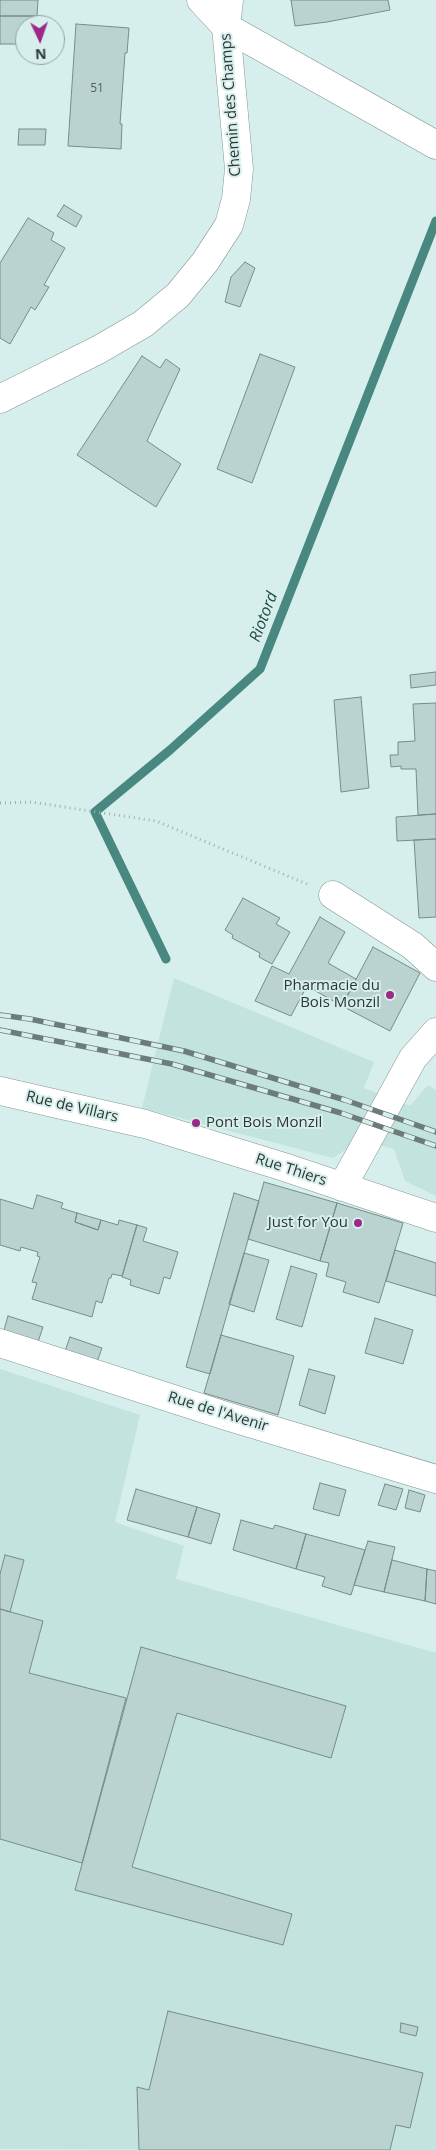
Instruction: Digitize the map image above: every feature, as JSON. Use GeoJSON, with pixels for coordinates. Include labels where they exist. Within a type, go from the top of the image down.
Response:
{"type":"FeatureCollection","features":[{"type":"Feature","properties":{"kind":"street","name":"Chemin des Champs"},"geometry":{"type":"LineString","coordinates":[[3,401],[143,324],[178,295],[205,262],[229,225],[236,199],[239,169],[226,27],[201,0]]}},
{"type":"Feature","properties":{"kind":"street"},"geometry":{"type":"LineString","coordinates":[[229,0],[226,27],[436,145]]}},
{"type":"Feature","properties":{"kind":"street"},"geometry":{"type":"LineString","coordinates":[[333,895],[413,946],[436,967]]}},
{"type":"Feature","properties":{"kind":"street"},"geometry":{"type":"LineString","coordinates":[[342,1187],[413,1058],[436,1032]]}},
{"type":"Feature","properties":{"kind":"street","name":"Rue de Villars"},"geometry":{"type":"LineString","coordinates":[[0,1091],[145,1124]]}},
{"type":"Feature","properties":{"kind":"street","name":"Rue Thiers"},"geometry":{"type":"LineString","coordinates":[[145,1124],[436,1218]]}},
{"type":"Feature","properties":{"kind":"street","name":"Rue de l'Avenir"},"geometry":{"type":"LineString","coordinates":[[0,1343],[226,1416],[436,1478]]}},
{"type":"Feature","properties":{"kind":"path"},"geometry":{"type":"LineString","coordinates":[[0,803],[31,802],[156,822],[333,895]]}},
{"type":"Feature","properties":{"kind":"shaded area"},"geometry":{"type":"Polygon","coordinates":[[[174,978],[374,1062],[364,1088],[410,1106],[428,1085],[436,1090],[436,1196],[405,1181],[394,1149],[360,1140],[333,1158],[142,1108],[174,978]]]}},
{"type":"Feature","properties":{"kind":"shaded area"},"geometry":{"type":"Polygon","coordinates":[[[0,1369],[140,1415],[115,1522],[184,1546],[176,1579],[436,1653],[436,2150],[0,2149],[0,1369]]]}},
{"type":"Feature","properties":{"kind":"building"},"geometry":{"type":"Polygon","coordinates":[[[0,0],[38,0],[37,15],[0,16],[0,0]]]}},
{"type":"Feature","properties":{"kind":"building"},"geometry":{"type":"Polygon","coordinates":[[[291,0],[388,0],[390,10],[295,26],[291,0]]]}},
{"type":"Feature","properties":{"kind":"building"},"geometry":{"type":"Polygon","coordinates":[[[0,16],[15,16],[15,44],[0,44],[0,16]]]}},
{"type":"Feature","properties":{"kind":"building"},"geometry":{"type":"Polygon","coordinates":[[[76,24],[129,28],[127,53],[125,53],[120,124],[122,124],[121,149],[68,146],[76,24]]]}},
{"type":"Feature","properties":{"kind":"building"},"geometry":{"type":"Polygon","coordinates":[[[19,129],[46,129],[45,145],[18,145],[19,129]]]}},
{"type":"Feature","properties":{"kind":"building"},"geometry":{"type":"Polygon","coordinates":[[[64,205],[82,216],[76,227],[57,216],[64,205]]]}},
{"type":"Feature","properties":{"kind":"building"},"geometry":{"type":"Polygon","coordinates":[[[28,218],[54,233],[51,240],[65,248],[44,285],[49,287],[35,310],[31,307],[10,344],[0,338],[0,263],[28,218]]]}},
{"type":"Feature","properties":{"kind":"building"},"geometry":{"type":"Polygon","coordinates":[[[245,262],[255,268],[240,307],[225,302],[231,277],[245,262]]]}},
{"type":"Feature","properties":{"kind":"building"},"geometry":{"type":"Polygon","coordinates":[[[260,354],[295,367],[252,483],[217,469],[260,354]]]}},
{"type":"Feature","properties":{"kind":"building"},"geometry":{"type":"Polygon","coordinates":[[[142,356],[160,368],[166,359],[180,369],[147,441],[181,464],[156,507],[77,455],[142,356]]]}},
{"type":"Feature","properties":{"kind":"building"},"geometry":{"type":"Polygon","coordinates":[[[436,672],[436,685],[411,688],[410,675],[436,672]]]}},
{"type":"Feature","properties":{"kind":"building"},"geometry":{"type":"Polygon","coordinates":[[[361,697],[369,788],[341,792],[334,700],[361,697]]]}},
{"type":"Feature","properties":{"kind":"building"},"geometry":{"type":"Polygon","coordinates":[[[436,703],[436,814],[418,815],[416,769],[401,769],[401,766],[391,767],[390,755],[398,755],[398,742],[415,741],[413,704],[436,703]]]}},
{"type":"Feature","properties":{"kind":"building"},"geometry":{"type":"Polygon","coordinates":[[[436,814],[436,839],[397,841],[396,817],[436,814]]]}},
{"type":"Feature","properties":{"kind":"building"},"geometry":{"type":"Polygon","coordinates":[[[436,839],[436,917],[419,918],[414,840],[436,839]]]}},
{"type":"Feature","properties":{"kind":"building"},"geometry":{"type":"Polygon","coordinates":[[[243,898],[280,918],[276,924],[290,932],[272,964],[259,957],[260,953],[232,938],[233,935],[225,930],[243,898]]]}},
{"type":"Feature","properties":{"kind":"building"},"geometry":{"type":"Polygon","coordinates":[[[320,917],[345,932],[328,963],[356,979],[342,1006],[307,986],[291,1016],[255,1001],[272,966],[289,974],[320,917]]]}},
{"type":"Feature","properties":{"kind":"building"},"geometry":{"type":"Polygon","coordinates":[[[373,947],[420,973],[390,1031],[342,1006],[373,947]]]}},
{"type":"Feature","properties":{"kind":"building"},"geometry":{"type":"Polygon","coordinates":[[[264,1182],[337,1203],[320,1261],[248,1239],[264,1182]]]}},
{"type":"Feature","properties":{"kind":"building"},"geometry":{"type":"Polygon","coordinates":[[[234,1193],[259,1201],[210,1374],[186,1367],[234,1193]]]}},
{"type":"Feature","properties":{"kind":"building"},"geometry":{"type":"Polygon","coordinates":[[[37,1195],[63,1203],[61,1208],[77,1213],[75,1222],[98,1230],[101,1220],[118,1225],[119,1220],[137,1225],[122,1276],[112,1274],[111,1278],[109,1278],[102,1303],[96,1301],[92,1317],[32,1299],[37,1283],[32,1282],[40,1257],[37,1256],[38,1252],[21,1247],[20,1251],[0,1245],[0,1199],[33,1209],[37,1195]]]}},
{"type":"Feature","properties":{"kind":"building"},"geometry":{"type":"Polygon","coordinates":[[[337,1203],[403,1223],[379,1303],[343,1292],[346,1282],[326,1276],[329,1263],[320,1261],[337,1203]]]}},
{"type":"Feature","properties":{"kind":"building"},"geometry":{"type":"Polygon","coordinates":[[[77,1213],[101,1220],[98,1230],[75,1222],[77,1213]]]}},
{"type":"Feature","properties":{"kind":"building"},"geometry":{"type":"Polygon","coordinates":[[[137,1225],[147,1228],[143,1241],[178,1252],[170,1279],[164,1277],[159,1294],[130,1285],[131,1280],[122,1277],[137,1225]]]}},
{"type":"Feature","properties":{"kind":"building"},"geometry":{"type":"Polygon","coordinates":[[[395,1250],[436,1263],[436,1296],[386,1281],[395,1250]]]}},
{"type":"Feature","properties":{"kind":"building"},"geometry":{"type":"Polygon","coordinates":[[[244,1253],[269,1260],[254,1312],[229,1304],[244,1253]]]}},
{"type":"Feature","properties":{"kind":"building"},"geometry":{"type":"Polygon","coordinates":[[[291,1266],[317,1274],[302,1327],[276,1319],[291,1266]]]}},
{"type":"Feature","properties":{"kind":"building"},"geometry":{"type":"Polygon","coordinates":[[[8,1316],[43,1327],[38,1342],[4,1330],[8,1316]]]}},
{"type":"Feature","properties":{"kind":"building"},"geometry":{"type":"Polygon","coordinates":[[[375,1318],[413,1330],[403,1364],[365,1353],[375,1318]]]}},
{"type":"Feature","properties":{"kind":"building"},"geometry":{"type":"Polygon","coordinates":[[[221,1335],[294,1356],[278,1415],[204,1393],[221,1335]]]}},
{"type":"Feature","properties":{"kind":"building"},"geometry":{"type":"Polygon","coordinates":[[[70,1337],[102,1348],[97,1362],[65,1351],[70,1337]]]}},
{"type":"Feature","properties":{"kind":"building"},"geometry":{"type":"Polygon","coordinates":[[[309,1369],[335,1376],[325,1414],[299,1405],[309,1369]]]}},
{"type":"Feature","properties":{"kind":"building"},"geometry":{"type":"Polygon","coordinates":[[[320,1483],[346,1490],[339,1516],[313,1509],[320,1483]]]}},
{"type":"Feature","properties":{"kind":"building"},"geometry":{"type":"Polygon","coordinates":[[[385,1484],[403,1489],[396,1510],[378,1505],[385,1484]]]}},
{"type":"Feature","properties":{"kind":"building"},"geometry":{"type":"Polygon","coordinates":[[[136,1489],[197,1507],[188,1537],[127,1520],[136,1489]]]}},
{"type":"Feature","properties":{"kind":"building"},"geometry":{"type":"Polygon","coordinates":[[[409,1490],[425,1495],[420,1512],[405,1508],[409,1490]]]}},
{"type":"Feature","properties":{"kind":"building"},"geometry":{"type":"Polygon","coordinates":[[[197,1507],[220,1514],[211,1544],[188,1537],[197,1507]]]}},
{"type":"Feature","properties":{"kind":"building"},"geometry":{"type":"Polygon","coordinates":[[[241,1520],[273,1529],[275,1525],[306,1534],[296,1569],[233,1550],[241,1520]]]}},
{"type":"Feature","properties":{"kind":"building"},"geometry":{"type":"Polygon","coordinates":[[[306,1534],[365,1550],[351,1595],[322,1586],[325,1577],[296,1569],[306,1534]]]}},
{"type":"Feature","properties":{"kind":"building"},"geometry":{"type":"Polygon","coordinates":[[[368,1541],[395,1547],[384,1592],[354,1585],[368,1541]]]}},
{"type":"Feature","properties":{"kind":"building"},"geometry":{"type":"Polygon","coordinates":[[[5,1555],[24,1560],[10,1612],[0,1609],[0,1574],[5,1555]]]}},
{"type":"Feature","properties":{"kind":"building"},"geometry":{"type":"Polygon","coordinates":[[[392,1560],[427,1569],[425,1601],[384,1592],[392,1560]]]}},
{"type":"Feature","properties":{"kind":"building"},"geometry":{"type":"Polygon","coordinates":[[[427,1569],[436,1571],[436,1604],[425,1601],[427,1569]]]}},
{"type":"Feature","properties":{"kind":"building"},"geometry":{"type":"Polygon","coordinates":[[[0,1609],[43,1621],[29,1673],[126,1698],[82,1863],[0,1839],[0,1609]]]}},
{"type":"Feature","properties":{"kind":"building"},"geometry":{"type":"Polygon","coordinates":[[[141,1647],[346,1706],[331,1758],[177,1713],[132,1867],[292,1914],[283,1945],[75,1890],[141,1647]]]}},
{"type":"Feature","properties":{"kind":"building"},"geometry":{"type":"Polygon","coordinates":[[[168,2011],[423,2073],[410,2128],[396,2125],[390,2150],[139,2150],[137,2087],[149,2090],[168,2011]]]}},
{"type":"Feature","properties":{"kind":"building"},"geometry":{"type":"Polygon","coordinates":[[[401,2023],[418,2027],[416,2036],[400,2032],[401,2023]]]}},
{"type":"Feature","properties":{"kind":"waterway","name":"Riotord"},"geometry":{"type":"LineString","coordinates":[[166,959],[95,812],[170,750],[260,669],[436,221]]}},
{"type":"Feature","properties":{"kind":"railway"},"geometry":{"type":"LineString","coordinates":[[0,1015],[30,1019],[184,1051],[345,1100],[436,1132]]}},
{"type":"Feature","properties":{"kind":"railway"},"geometry":{"type":"LineString","coordinates":[[0,1030],[172,1064],[341,1113],[436,1146]]}},
{"type":"Feature","properties":{"kind":"place","name":"Pharmacie du Bois Monzil"},"geometry":{"type":"Point","coordinates":[390,995]}},
{"type":"Feature","properties":{"kind":"place","name":"Pont Bois Monzil"},"geometry":{"type":"Point","coordinates":[196,1123]}},
{"type":"Feature","properties":{"kind":"place","name":"Just for You"},"geometry":{"type":"Point","coordinates":[358,1223]}}]}
